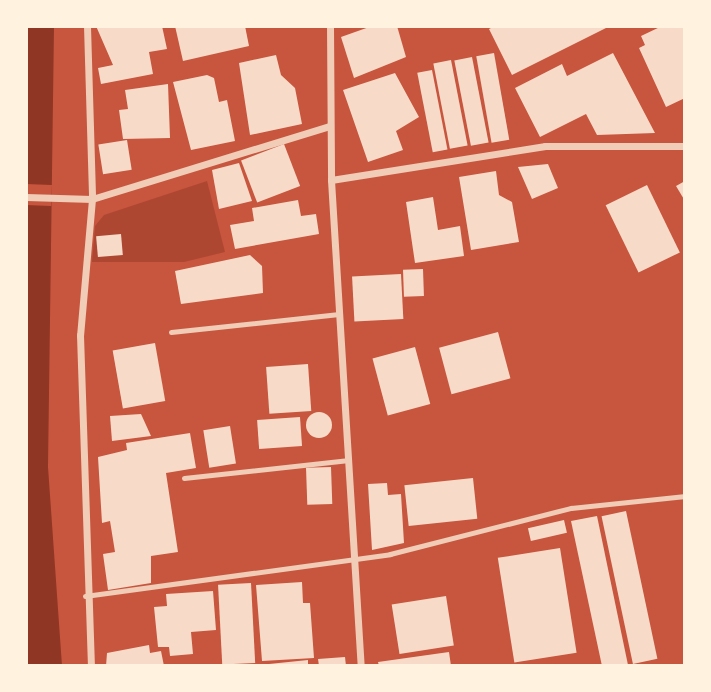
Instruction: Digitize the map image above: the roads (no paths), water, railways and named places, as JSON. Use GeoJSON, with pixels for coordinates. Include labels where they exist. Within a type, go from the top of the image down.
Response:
{"type":"FeatureCollection","features":[{"type":"Feature","properties":{"kind":"street"},"geometry":{"type":"LineString","coordinates":[[87,26],[92,199],[80,335],[85,596],[91,666]]}},
{"type":"Feature","properties":{"kind":"street"},"geometry":{"type":"LineString","coordinates":[[330,26],[331,180],[361,666]]}},
{"type":"Feature","properties":{"kind":"street"},"geometry":{"type":"LineString","coordinates":[[26,197],[92,199],[330,126]]}},
{"type":"Feature","properties":{"kind":"street"},"geometry":{"type":"LineString","coordinates":[[331,180],[545,146],[685,146]]}},
{"type":"Feature","properties":{"kind":"lane"},"geometry":{"type":"LineString","coordinates":[[171,332],[339,314]]}},
{"type":"Feature","properties":{"kind":"lane"},"geometry":{"type":"LineString","coordinates":[[184,478],[349,460]]}},
{"type":"Feature","properties":{"kind":"lane"},"geometry":{"type":"LineString","coordinates":[[85,596],[354,558],[571,508],[685,496]]}}]}
